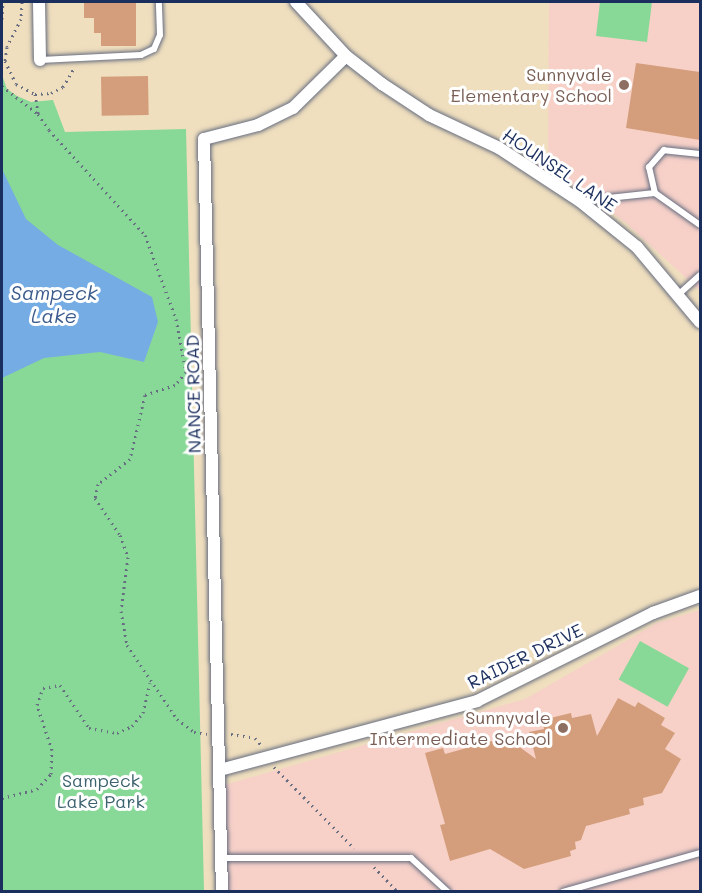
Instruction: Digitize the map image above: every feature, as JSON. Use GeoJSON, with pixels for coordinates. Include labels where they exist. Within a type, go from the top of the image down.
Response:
{"type":"FeatureCollection","features":[{"type":"Feature","properties":{"kind":"street"},"geometry":{"type":"LineString","coordinates":[[39,2],[40,60]]}},
{"type":"Feature","properties":{"kind":"street"},"geometry":{"type":"LineString","coordinates":[[296,2],[346,56]]}},
{"type":"Feature","properties":{"kind":"street","name":"HOUNSEL LANE"},"geometry":{"type":"LineString","coordinates":[[346,56],[429,115],[499,148],[580,201],[637,247],[679,294],[700,322]]}},
{"type":"Feature","properties":{"kind":"street","name":"NANCE ROAD"},"geometry":{"type":"LineString","coordinates":[[222,891],[204,139],[258,125],[293,108],[346,56]]}},
{"type":"Feature","properties":{"kind":"street","name":"RAIDER DRIVE"},"geometry":{"type":"LineString","coordinates":[[220,770],[477,701],[653,613],[700,596]]}},
{"type":"Feature","properties":{"kind":"lane"},"geometry":{"type":"LineString","coordinates":[[40,60],[141,55],[154,49],[160,35],[159,2]]}},
{"type":"Feature","properties":{"kind":"lane"},"geometry":{"type":"LineString","coordinates":[[655,193],[650,167],[664,150],[700,154]]}},
{"type":"Feature","properties":{"kind":"lane"},"geometry":{"type":"LineString","coordinates":[[580,201],[655,193],[700,225]]}},
{"type":"Feature","properties":{"kind":"lane"},"geometry":{"type":"LineString","coordinates":[[679,294],[700,275]]}},
{"type":"Feature","properties":{"kind":"lane"},"geometry":{"type":"LineString","coordinates":[[563,891],[700,853]]}},
{"type":"Feature","properties":{"kind":"lane"},"geometry":{"type":"LineString","coordinates":[[222,858],[363,856],[411,858],[448,891]]}},
{"type":"Feature","properties":{"kind":"path"},"geometry":{"type":"LineString","coordinates":[[2,19],[3,2]]}},
{"type":"Feature","properties":{"kind":"path"},"geometry":{"type":"LineString","coordinates":[[2,86],[38,114],[145,235],[177,319],[187,365],[182,379],[175,385],[145,396],[130,459],[103,478],[95,490],[99,507],[120,535],[128,557],[122,627],[127,645],[177,719],[194,732],[255,738],[268,758],[398,891]]}},
{"type":"Feature","properties":{"kind":"path"},"geometry":{"type":"LineString","coordinates":[[35,94],[38,114]]}},
{"type":"Feature","properties":{"kind":"path"},"geometry":{"type":"LineString","coordinates":[[2,798],[37,789],[51,774],[52,750],[37,705],[43,688],[60,685],[89,728],[117,734],[132,726],[143,712],[150,681]]}},
{"type":"Feature","properties":{"kind":"shaded area","name":"Sunnyvale Elementary School"},"geometry":{"type":"Polygon","coordinates":[[[549,2],[700,2],[700,291],[625,222],[548,168],[549,2]]]}},
{"type":"Feature","properties":{"kind":"shaded area","name":"Sunnyvale Intermediate School"},"geometry":{"type":"Polygon","coordinates":[[[700,610],[700,891],[228,891],[224,785],[525,699],[657,623],[700,610]]]}},
{"type":"Feature","properties":{"kind":"green space"},"geometry":{"type":"Polygon","coordinates":[[[600,2],[652,2],[647,42],[596,36],[600,2]]]}},
{"type":"Feature","properties":{"kind":"green space","name":"Sampeck Lake Park"},"geometry":{"type":"Polygon","coordinates":[[[2,75],[7,89],[17,96],[31,102],[53,100],[65,132],[186,129],[204,891],[2,891],[2,75]]]}},
{"type":"Feature","properties":{"kind":"green space"},"geometry":{"type":"Polygon","coordinates":[[[640,641],[689,668],[668,707],[619,679],[640,641]]]}},
{"type":"Feature","properties":{"kind":"water","name":"Sampeck Lake"},"geometry":{"type":"Polygon","coordinates":[[[2,169],[26,219],[58,245],[152,297],[158,322],[144,362],[100,352],[44,358],[2,378],[2,169]]]}},
{"type":"Feature","properties":{"kind":"building"},"geometry":{"type":"Polygon","coordinates":[[[84,2],[136,2],[136,46],[101,46],[101,33],[94,33],[94,18],[84,18],[84,2]]]}},
{"type":"Feature","properties":{"kind":"building"},"geometry":{"type":"Polygon","coordinates":[[[636,63],[700,72],[700,140],[626,128],[636,63]]]}},
{"type":"Feature","properties":{"kind":"building"},"geometry":{"type":"Polygon","coordinates":[[[148,76],[149,115],[102,116],[101,77],[148,76]]]}},
{"type":"Feature","properties":{"kind":"building"},"geometry":{"type":"Polygon","coordinates":[[[618,698],[635,707],[638,702],[665,718],[661,725],[675,733],[665,749],[681,759],[662,793],[643,798],[644,805],[629,809],[630,814],[586,826],[581,840],[575,842],[576,849],[570,851],[571,856],[524,869],[490,849],[450,861],[440,825],[445,824],[425,753],[443,748],[445,754],[506,737],[536,759],[529,732],[544,729],[542,720],[571,713],[572,718],[591,714],[597,736],[618,698]]]}},
{"type":"Feature","properties":{"kind":"place","name":"Sunnyvale Elementary School"},"geometry":{"type":"Point","coordinates":[624,85]}},
{"type":"Feature","properties":{"kind":"place","name":"Sunnyvale Intermediate School"},"geometry":{"type":"Point","coordinates":[563,728]}}]}
